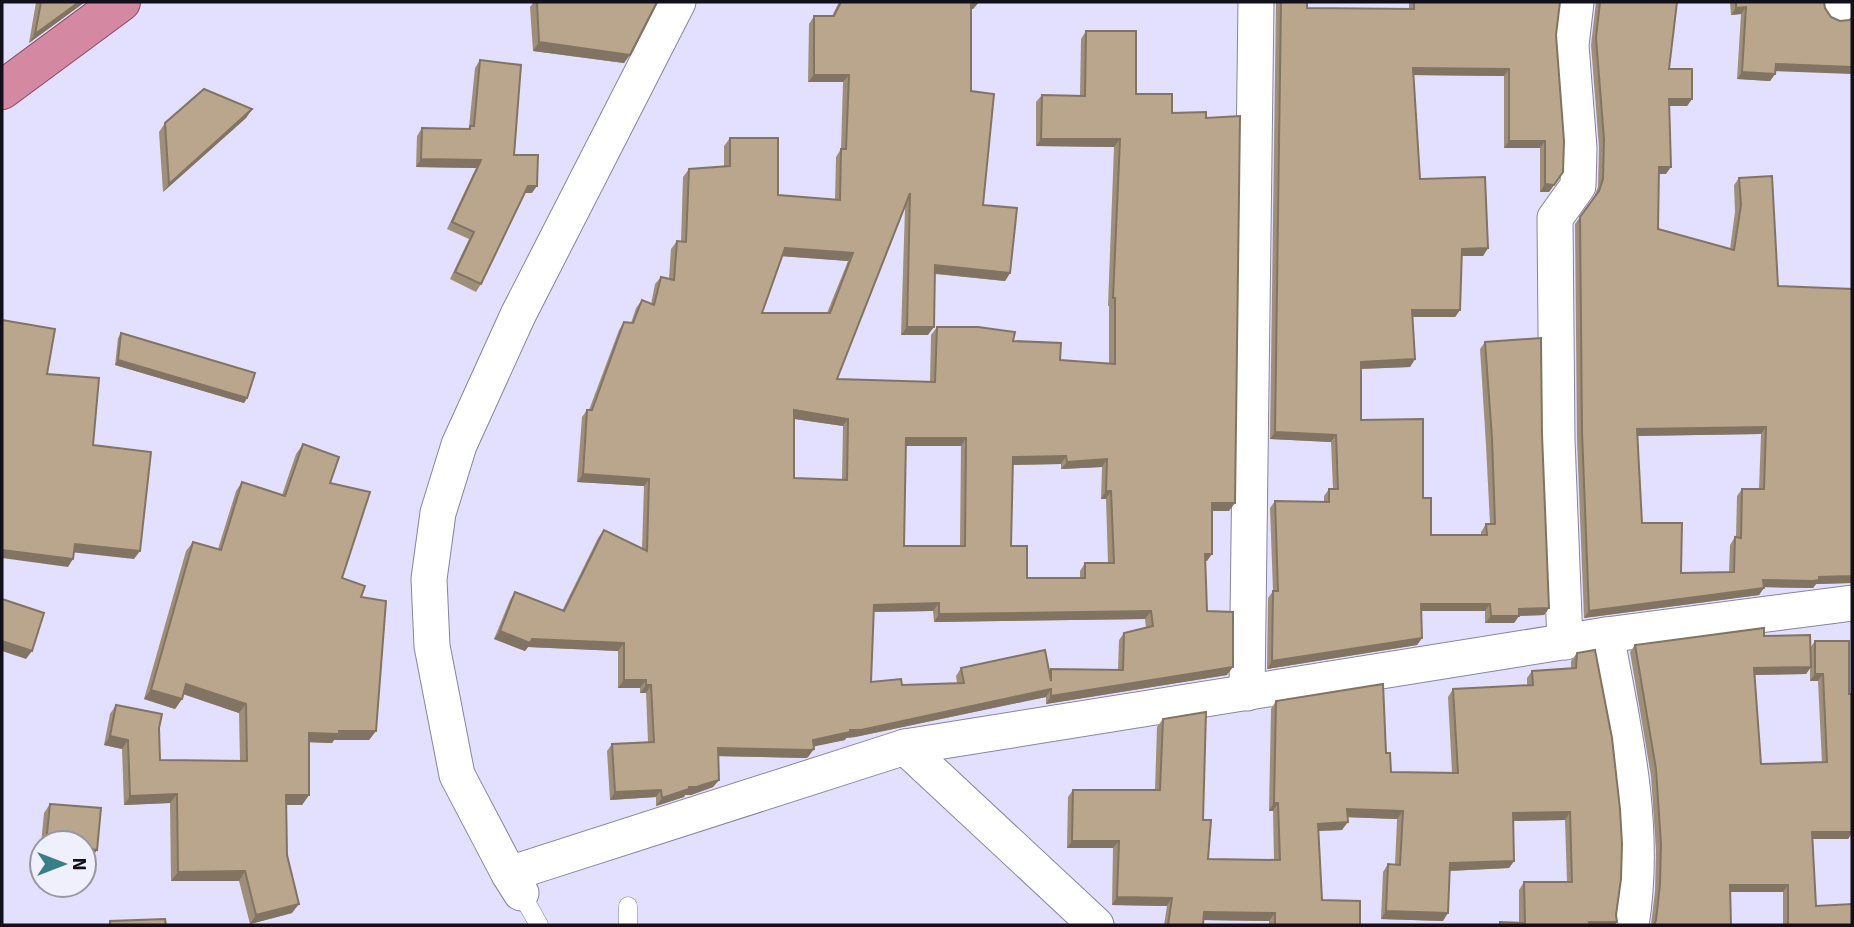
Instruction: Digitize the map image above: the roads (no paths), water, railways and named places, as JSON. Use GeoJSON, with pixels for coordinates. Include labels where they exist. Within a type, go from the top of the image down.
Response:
{"type":"FeatureCollection","features":[{"type":"Feature","properties":{"kind":"highway"},"geometry":{"type":"LineString","coordinates":[[2,90],[121,2]]}},
{"type":"Feature","properties":{"kind":"street"},"geometry":{"type":"LineString","coordinates":[[678,2],[518,315],[459,444],[438,513],[429,579],[432,646],[457,775],[515,884],[905,747],[1606,635],[1852,603]]}},
{"type":"Feature","properties":{"kind":"street"},"geometry":{"type":"LineString","coordinates":[[1247,693],[1256,2]]}},
{"type":"Feature","properties":{"kind":"street"},"geometry":{"type":"LineString","coordinates":[[1565,642],[1557,440],[1555,218],[1578,186],[1579,148],[1571,45],[1576,2]]}},
{"type":"Feature","properties":{"kind":"street"},"geometry":{"type":"LineString","coordinates":[[1606,635],[1628,754],[1636,834],[1636,895],[1631,925]]}},
{"type":"Feature","properties":{"kind":"street"},"geometry":{"type":"LineString","coordinates":[[905,747],[1067,912],[1097,925]]}},
{"type":"Feature","properties":{"kind":"lane"},"geometry":{"type":"LineString","coordinates":[[515,884],[539,925]]}},
{"type":"Feature","properties":{"kind":"lane"},"geometry":{"type":"LineString","coordinates":[[628,906],[628,925]]}}]}
